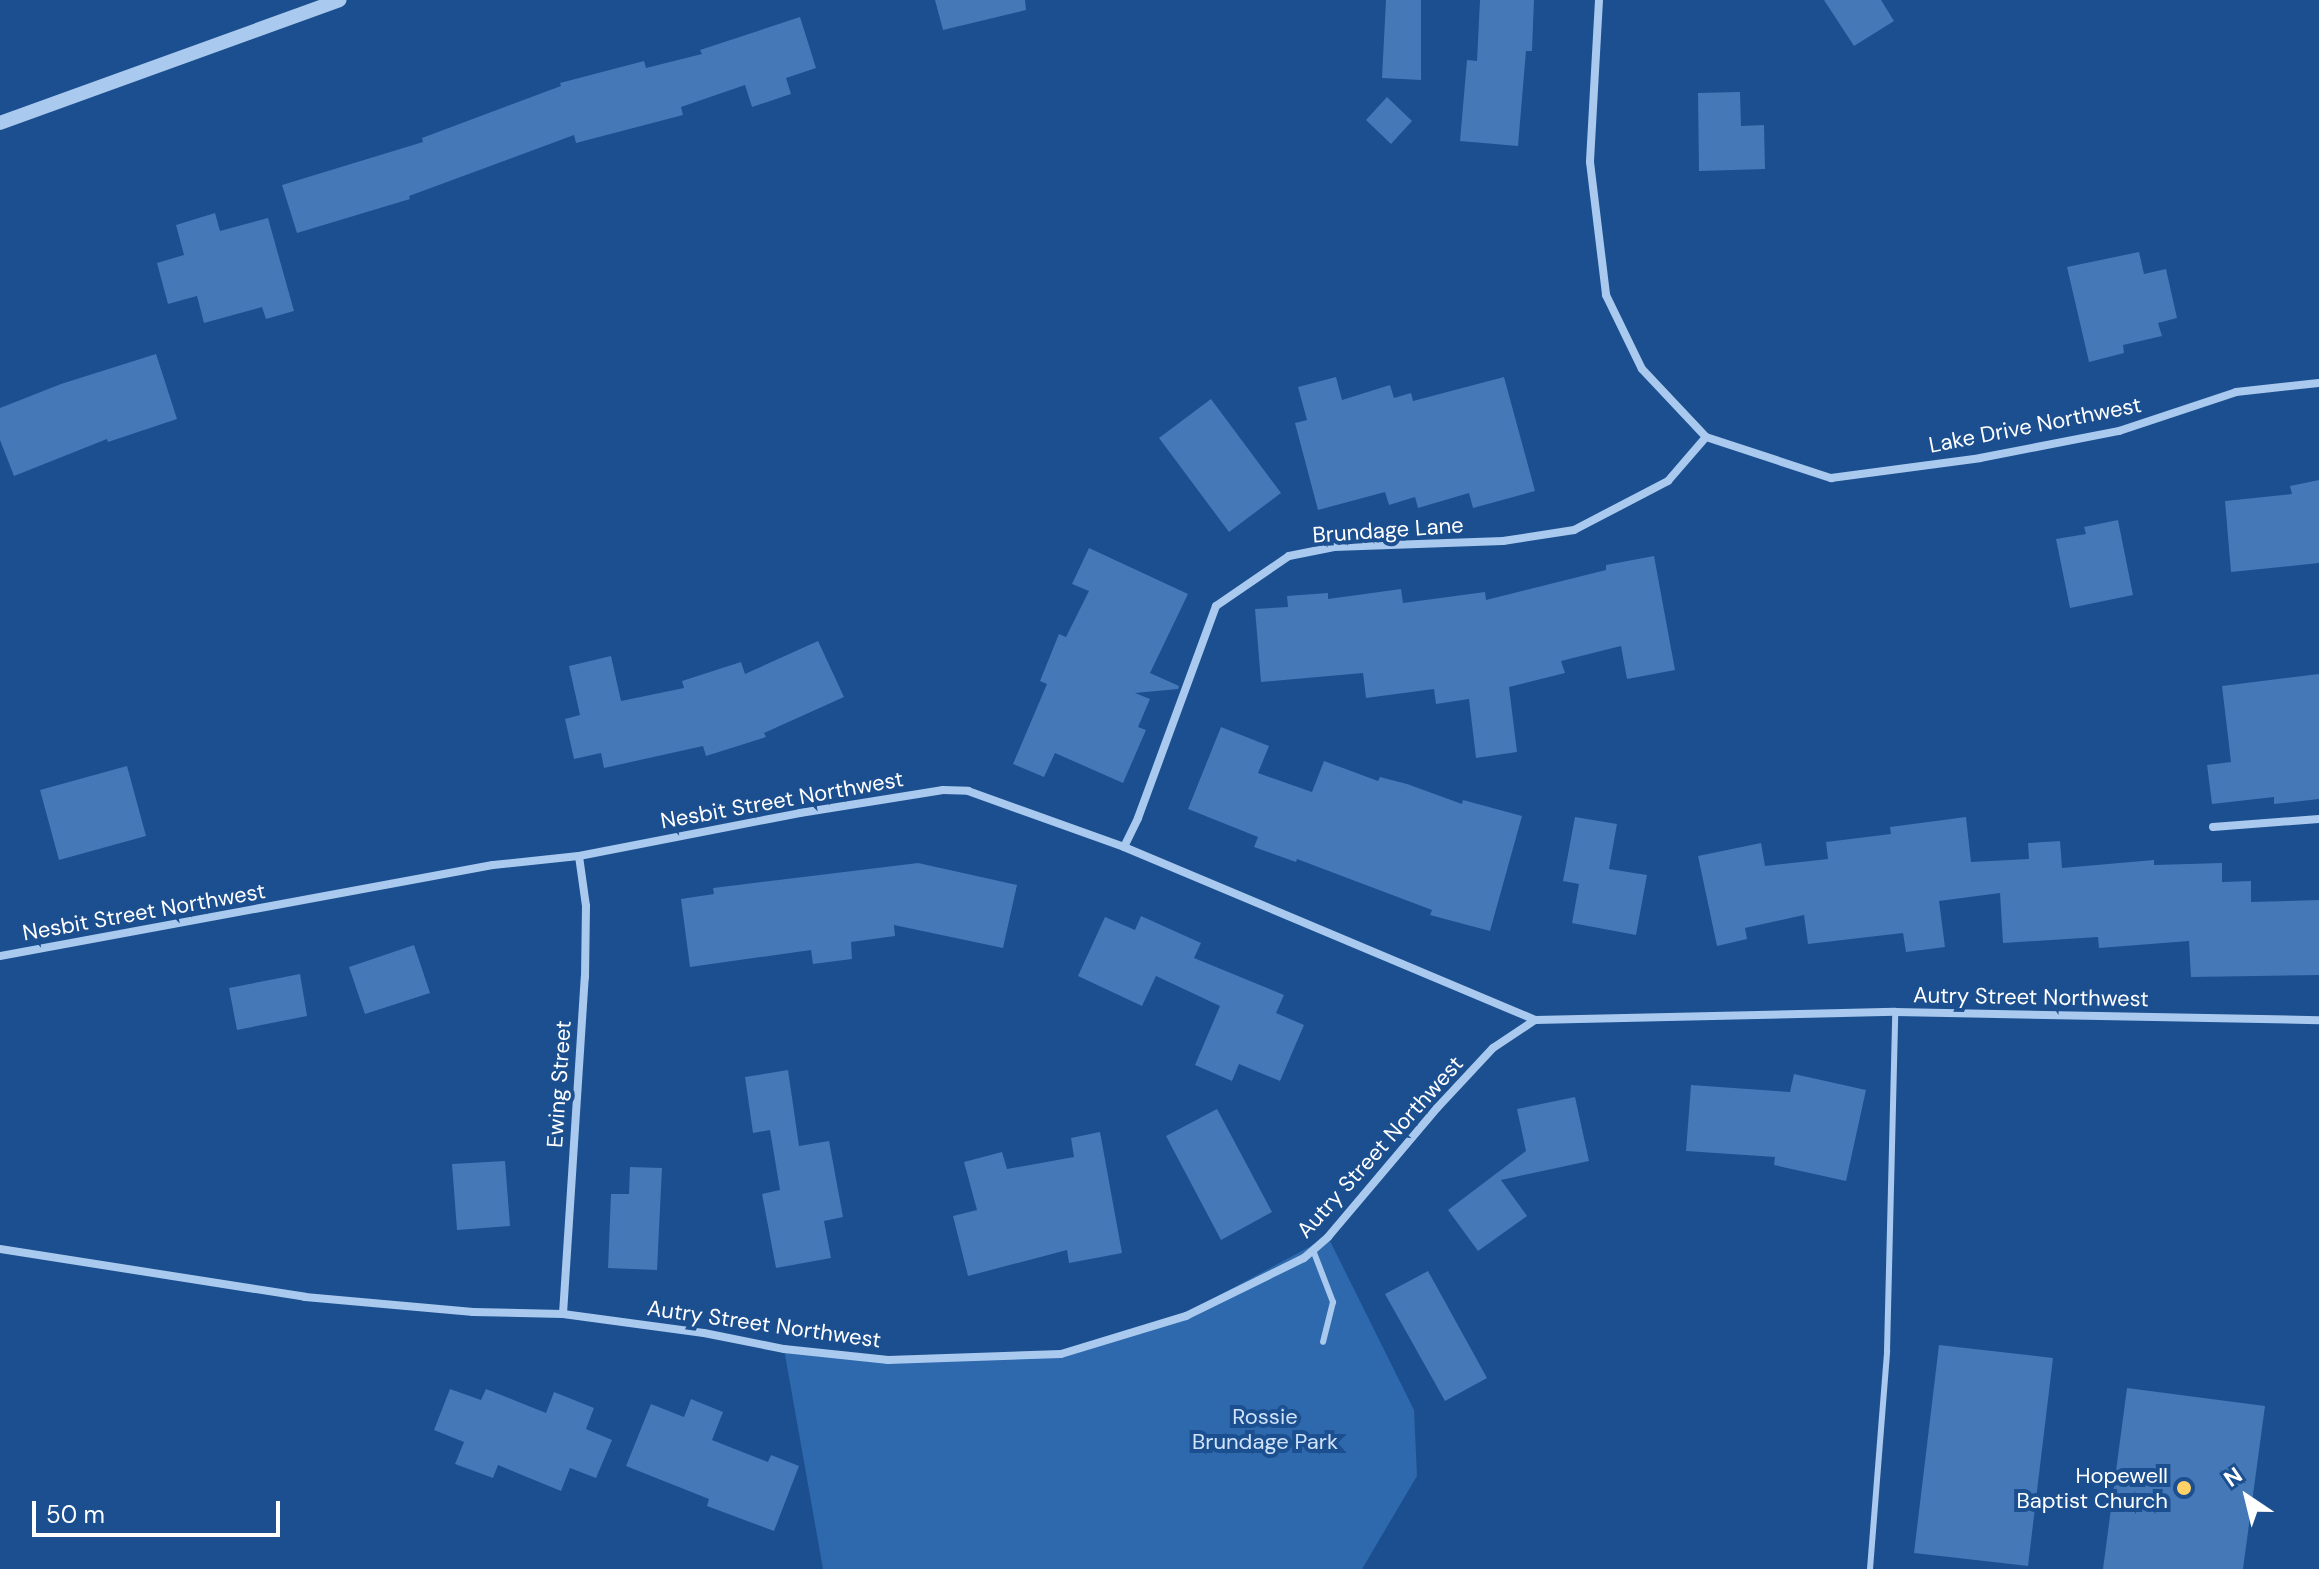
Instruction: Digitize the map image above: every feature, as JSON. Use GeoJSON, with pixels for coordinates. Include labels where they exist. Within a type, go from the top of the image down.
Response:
{"type":"FeatureCollection","features":[{"type":"Feature","properties":{"kind":"street"},"geometry":{"type":"LineString","coordinates":[[0,123],[339,0]]}},
{"type":"Feature","properties":{"kind":"street"},"geometry":{"type":"LineString","coordinates":[[1599,0],[1590,162],[1606,295],[1642,369],[1706,437]]}},
{"type":"Feature","properties":{"kind":"street","name":"Lake Drive Northwest"},"geometry":{"type":"LineString","coordinates":[[1706,437],[1831,478],[1980,458],[2119,431],[2236,392],[2319,383]]}},
{"type":"Feature","properties":{"kind":"street","name":"Brundage Lane"},"geometry":{"type":"LineString","coordinates":[[1124,847],[1138,818],[1216,606],[1289,556],[1334,547],[1503,541],[1574,530],[1668,481],[1706,437]]}},
{"type":"Feature","properties":{"kind":"street","name":"Nesbit Street Northwest"},"geometry":{"type":"LineString","coordinates":[[0,956],[493,865],[579,856],[800,813],[943,790],[968,791],[1124,847],[1535,1020]]}},
{"type":"Feature","properties":{"kind":"street"},"geometry":{"type":"LineString","coordinates":[[2213,827],[2319,819]]}},
{"type":"Feature","properties":{"kind":"street","name":"Ewing Street"},"geometry":{"type":"LineString","coordinates":[[563,1314],[585,977],[586,906],[579,856]]}},
{"type":"Feature","properties":{"kind":"street","name":"Autry Street Northwest"},"geometry":{"type":"LineString","coordinates":[[0,1249],[305,1297],[473,1312],[563,1314],[704,1333],[784,1349],[888,1360],[1061,1354],[1186,1316],[1313,1250],[1493,1048],[1535,1020],[1895,1012],[2319,1020]]}},
{"type":"Feature","properties":{"kind":"lane"},"geometry":{"type":"LineString","coordinates":[[1870,1569],[1887,1351],[1895,1012]]}},
{"type":"Feature","properties":{"kind":"lane"},"geometry":{"type":"LineString","coordinates":[[1313,1250],[1333,1302],[1323,1342]]}},
{"type":"Feature","properties":{"kind":"green space","name":"Rossie Brundage Park"},"geometry":{"type":"Polygon","coordinates":[[[1328,1237],[1414,1410],[1417,1476],[1362,1569],[823,1569],[784,1349],[888,1360],[1061,1354],[1171,1321],[1328,1237]]]}},
{"type":"Feature","properties":{"kind":"building"},"geometry":{"type":"Polygon","coordinates":[[[935,0],[1025,0],[1026,10],[943,30],[935,0]]]}},
{"type":"Feature","properties":{"kind":"building"},"geometry":{"type":"Polygon","coordinates":[[[1386,0],[1421,0],[1421,80],[1382,78],[1386,0]]]}},
{"type":"Feature","properties":{"kind":"building"},"geometry":{"type":"Polygon","coordinates":[[[1480,0],[1534,0],[1532,51],[1526,51],[1518,146],[1460,141],[1467,60],[1477,61],[1480,0]]]}},
{"type":"Feature","properties":{"kind":"building"},"geometry":{"type":"Polygon","coordinates":[[[1824,0],[1881,0],[1894,21],[1854,46],[1824,0]]]}},
{"type":"Feature","properties":{"kind":"building"},"geometry":{"type":"Polygon","coordinates":[[[800,17],[816,68],[786,78],[791,94],[752,107],[745,85],[681,107],[683,115],[576,143],[574,135],[409,196],[410,199],[297,233],[282,185],[423,142],[422,138],[561,86],[560,83],[644,61],[646,68],[702,54],[700,50],[800,17]]]}},
{"type":"Feature","properties":{"kind":"building"},"geometry":{"type":"Polygon","coordinates":[[[1740,92],[1741,126],[1764,125],[1765,169],[1699,171],[1698,93],[1740,92]]]}},
{"type":"Feature","properties":{"kind":"building"},"geometry":{"type":"Polygon","coordinates":[[[1387,97],[1412,121],[1391,144],[1366,120],[1387,97]]]}},
{"type":"Feature","properties":{"kind":"building"},"geometry":{"type":"Polygon","coordinates":[[[215,213],[220,231],[268,218],[294,311],[266,319],[262,307],[204,323],[197,296],[168,304],[157,263],[184,255],[176,225],[215,213]]]}},
{"type":"Feature","properties":{"kind":"building"},"geometry":{"type":"Polygon","coordinates":[[[2139,252],[2144,274],[2166,269],[2177,318],[2158,323],[2162,336],[2123,345],[2124,353],[2089,362],[2067,267],[2139,252]]]}},
{"type":"Feature","properties":{"kind":"building"},"geometry":{"type":"Polygon","coordinates":[[[156,354],[177,419],[108,442],[107,439],[14,476],[0,440],[0,408],[61,384],[156,354]]]}},
{"type":"Feature","properties":{"kind":"building"},"geometry":{"type":"Polygon","coordinates":[[[1336,377],[1342,400],[1390,385],[1394,398],[1411,393],[1413,401],[1504,377],[1535,491],[1473,508],[1469,493],[1418,508],[1415,497],[1389,505],[1385,492],[1318,510],[1295,423],[1307,420],[1298,387],[1336,377]]]}},
{"type":"Feature","properties":{"kind":"building"},"geometry":{"type":"Polygon","coordinates":[[[1211,399],[1281,493],[1229,532],[1159,438],[1211,399]]]}},
{"type":"Feature","properties":{"kind":"building"},"geometry":{"type":"Polygon","coordinates":[[[2319,480],[2319,563],[2231,572],[2225,501],[2292,494],[2290,486],[2319,480]]]}},
{"type":"Feature","properties":{"kind":"building"},"geometry":{"type":"Polygon","coordinates":[[[2118,520],[2133,595],[2070,608],[2056,539],[2086,534],[2084,527],[2118,520]]]}},
{"type":"Feature","properties":{"kind":"building"},"geometry":{"type":"Polygon","coordinates":[[[1089,548],[1188,594],[1150,673],[1179,686],[1178,689],[1135,693],[1150,699],[1138,727],[1146,730],[1123,783],[1055,753],[1044,777],[1013,764],[1047,684],[1040,681],[1059,634],[1066,637],[1089,591],[1072,584],[1089,548]]]}},
{"type":"Feature","properties":{"kind":"building"},"geometry":{"type":"Polygon","coordinates":[[[1654,556],[1675,670],[1627,679],[1621,646],[1561,661],[1565,673],[1509,687],[1517,752],[1476,758],[1469,699],[1436,704],[1434,689],[1366,698],[1363,673],[1261,682],[1255,609],[1288,607],[1287,596],[1328,593],[1328,599],[1401,589],[1403,603],[1485,592],[1486,600],[1606,570],[1606,565],[1654,556]]]}},
{"type":"Feature","properties":{"kind":"building"},"geometry":{"type":"Polygon","coordinates":[[[818,641],[844,697],[764,733],[766,737],[706,756],[703,746],[604,768],[601,753],[574,759],[565,719],[580,715],[569,666],[611,656],[621,701],[684,688],[682,681],[741,662],[745,674],[818,641]]]}},
{"type":"Feature","properties":{"kind":"building"},"geometry":{"type":"Polygon","coordinates":[[[2319,674],[2319,799],[2274,804],[2274,797],[2212,804],[2207,765],[2231,762],[2222,686],[2319,674]]]}},
{"type":"Feature","properties":{"kind":"building"},"geometry":{"type":"Polygon","coordinates":[[[1221,727],[1269,746],[1258,773],[1312,792],[1324,761],[1378,781],[1380,777],[1462,804],[1463,800],[1522,816],[1490,931],[1430,915],[1432,910],[1297,859],[1296,862],[1254,847],[1258,837],[1188,809],[1221,727]]]}},
{"type":"Feature","properties":{"kind":"building"},"geometry":{"type":"Polygon","coordinates":[[[127,766],[146,836],[59,860],[40,790],[127,766]]]}},
{"type":"Feature","properties":{"kind":"building"},"geometry":{"type":"Polygon","coordinates":[[[1575,817],[1617,824],[1609,869],[1647,875],[1636,935],[1572,923],[1579,884],[1563,881],[1575,817]]]}},
{"type":"Feature","properties":{"kind":"building"},"geometry":{"type":"Polygon","coordinates":[[[1966,817],[1971,862],[2029,859],[2028,843],[2060,841],[2062,868],[2154,860],[2154,865],[2222,863],[2222,882],[2251,881],[2251,902],[2319,900],[2319,975],[2191,977],[2189,941],[2099,948],[2098,937],[2003,943],[2000,893],[1939,901],[1945,947],[1906,952],[1903,933],[1808,944],[1804,915],[1745,928],[1747,939],[1717,946],[1698,856],[1761,843],[1765,866],[1828,859],[1826,842],[1891,834],[1890,827],[1966,817]]]}},
{"type":"Feature","properties":{"kind":"building"},"geometry":{"type":"Polygon","coordinates":[[[918,863],[1017,885],[1003,948],[894,925],[895,936],[851,942],[852,959],[813,964],[811,950],[690,967],[681,899],[714,894],[713,888],[918,863]]]}},
{"type":"Feature","properties":{"kind":"building"},"geometry":{"type":"Polygon","coordinates":[[[1141,916],[1201,943],[1194,958],[1284,995],[1276,1013],[1304,1025],[1280,1081],[1239,1064],[1232,1081],[1195,1065],[1220,1006],[1156,976],[1142,1006],[1078,976],[1105,917],[1135,930],[1141,916]]]}},
{"type":"Feature","properties":{"kind":"building"},"geometry":{"type":"Polygon","coordinates":[[[414,945],[430,993],[365,1014],[349,967],[414,945]]]}},
{"type":"Feature","properties":{"kind":"building"},"geometry":{"type":"Polygon","coordinates":[[[300,974],[307,1016],[237,1030],[229,988],[300,974]]]}},
{"type":"Feature","properties":{"kind":"building"},"geometry":{"type":"Polygon","coordinates":[[[788,1070],[799,1146],[829,1141],[843,1217],[824,1221],[831,1258],[776,1268],[762,1194],[780,1190],[770,1130],[753,1133],[745,1077],[788,1070]]]}},
{"type":"Feature","properties":{"kind":"building"},"geometry":{"type":"Polygon","coordinates":[[[1794,1074],[1866,1090],[1846,1181],[1774,1165],[1775,1157],[1686,1151],[1691,1085],[1790,1092],[1794,1074]]]}},
{"type":"Feature","properties":{"kind":"building"},"geometry":{"type":"Polygon","coordinates":[[[1575,1097],[1589,1161],[1501,1180],[1527,1216],[1478,1251],[1448,1210],[1526,1151],[1517,1109],[1575,1097]]]}},
{"type":"Feature","properties":{"kind":"building"},"geometry":{"type":"Polygon","coordinates":[[[1217,1109],[1272,1212],[1221,1240],[1166,1136],[1217,1109]]]}},
{"type":"Feature","properties":{"kind":"building"},"geometry":{"type":"Polygon","coordinates":[[[1100,1132],[1122,1253],[1069,1263],[1067,1250],[968,1276],[953,1216],[977,1210],[964,1162],[1002,1152],[1007,1169],[1074,1157],[1071,1138],[1100,1132]]]}},
{"type":"Feature","properties":{"kind":"building"},"geometry":{"type":"Polygon","coordinates":[[[505,1161],[510,1226],[457,1230],[452,1164],[505,1161]]]}},
{"type":"Feature","properties":{"kind":"building"},"geometry":{"type":"Polygon","coordinates":[[[630,1167],[662,1168],[657,1270],[608,1268],[611,1194],[629,1194],[630,1167]]]}},
{"type":"Feature","properties":{"kind":"building"},"geometry":{"type":"Polygon","coordinates":[[[1428,1271],[1487,1378],[1445,1401],[1385,1294],[1428,1271]]]}},
{"type":"Feature","properties":{"kind":"building"},"geometry":{"type":"Polygon","coordinates":[[[1939,1345],[2053,1358],[2028,1566],[1914,1553],[1939,1345]]]}},
{"type":"Feature","properties":{"kind":"building","name":"Hopewell Baptist Church"},"geometry":{"type":"Polygon","coordinates":[[[2127,1388],[2265,1406],[2243,1569],[2103,1569],[2127,1388]]]}},
{"type":"Feature","properties":{"kind":"building"},"geometry":{"type":"Polygon","coordinates":[[[450,1389],[481,1400],[486,1389],[546,1413],[554,1392],[594,1408],[586,1429],[612,1440],[596,1478],[570,1468],[561,1491],[498,1465],[493,1478],[455,1464],[464,1442],[434,1430],[450,1389]]]}},
{"type":"Feature","properties":{"kind":"building"},"geometry":{"type":"Polygon","coordinates":[[[691,1399],[723,1412],[712,1440],[768,1462],[771,1455],[799,1466],[774,1531],[707,1506],[709,1499],[626,1466],[651,1404],[684,1417],[691,1399]]]}},
{"type":"Feature","properties":{"kind":"place","name":"Hopewell Baptist Church"},"geometry":{"type":"Point","coordinates":[2184,1488]}}]}
